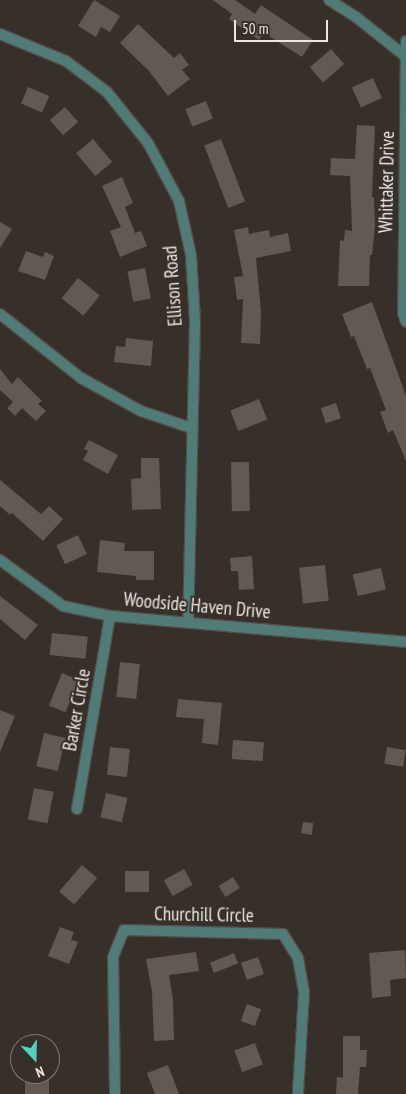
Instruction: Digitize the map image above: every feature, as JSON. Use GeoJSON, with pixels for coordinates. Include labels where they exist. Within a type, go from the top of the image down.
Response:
{"type":"FeatureCollection","features":[{"type":"Feature","properties":{"kind":"street"},"geometry":{"type":"LineString","coordinates":[[329,0],[356,17],[405,56]]}},
{"type":"Feature","properties":{"kind":"street","name":"Ellison Road"},"geometry":{"type":"LineString","coordinates":[[0,34],[66,61],[107,92],[148,143],[179,201],[191,255],[194,321],[188,623]]}},
{"type":"Feature","properties":{"kind":"street","name":"Whittaker Drive"},"geometry":{"type":"LineString","coordinates":[[406,41],[403,314],[406,322]]}},
{"type":"Feature","properties":{"kind":"street"},"geometry":{"type":"LineString","coordinates":[[0,314],[81,378],[141,411],[191,428]]}},
{"type":"Feature","properties":{"kind":"street","name":"Woodside Haven Drive"},"geometry":{"type":"LineString","coordinates":[[0,560],[63,606],[110,616],[406,642]]}},
{"type":"Feature","properties":{"kind":"street","name":"Barker Circle"},"geometry":{"type":"LineString","coordinates":[[78,809],[110,616]]}},
{"type":"Feature","properties":{"kind":"street","name":"Churchill Circle"},"geometry":{"type":"LineString","coordinates":[[115,1094],[113,958],[124,930],[283,934],[298,958],[304,992],[298,1094]]}},
{"type":"Feature","properties":{"kind":"building"},"geometry":{"type":"Polygon","coordinates":[[[94,0],[120,16],[110,32],[101,27],[96,37],[78,26],[94,0]]]}},
{"type":"Feature","properties":{"kind":"building"},"geometry":{"type":"Polygon","coordinates":[[[213,0],[235,0],[255,14],[261,5],[313,40],[302,57],[264,33],[259,40],[229,19],[232,14],[213,0]]]}},
{"type":"Feature","properties":{"kind":"building"},"geometry":{"type":"Polygon","coordinates":[[[138,24],[174,58],[180,53],[189,65],[182,70],[190,79],[168,96],[149,71],[120,43],[138,24]]]}},
{"type":"Feature","properties":{"kind":"building"},"geometry":{"type":"Polygon","coordinates":[[[331,49],[344,64],[323,82],[310,67],[331,49]]]}},
{"type":"Feature","properties":{"kind":"building"},"geometry":{"type":"Polygon","coordinates":[[[373,78],[382,98],[361,107],[352,87],[373,78]]]}},
{"type":"Feature","properties":{"kind":"building"},"geometry":{"type":"Polygon","coordinates":[[[28,87],[49,96],[42,113],[21,104],[28,87]]]}},
{"type":"Feature","properties":{"kind":"building"},"geometry":{"type":"Polygon","coordinates":[[[206,101],[213,119],[192,127],[185,109],[206,101]]]}},
{"type":"Feature","properties":{"kind":"building"},"geometry":{"type":"Polygon","coordinates":[[[65,107],[78,122],[63,135],[50,120],[65,107]]]}},
{"type":"Feature","properties":{"kind":"building"},"geometry":{"type":"Polygon","coordinates":[[[357,125],[375,126],[372,197],[374,197],[375,226],[372,255],[370,255],[369,286],[338,286],[340,240],[344,241],[345,230],[352,231],[350,176],[330,175],[331,158],[355,159],[357,125]]]}},
{"type":"Feature","properties":{"kind":"building"},"geometry":{"type":"Polygon","coordinates":[[[93,139],[112,162],[95,176],[76,153],[93,139]]]}},
{"type":"Feature","properties":{"kind":"building"},"geometry":{"type":"Polygon","coordinates":[[[221,139],[245,202],[228,208],[204,145],[221,139]]]}},
{"type":"Feature","properties":{"kind":"building"},"geometry":{"type":"Polygon","coordinates":[[[122,177],[133,203],[125,207],[135,233],[141,231],[147,246],[120,257],[110,231],[121,227],[102,186],[122,177]]]}},
{"type":"Feature","properties":{"kind":"building"},"geometry":{"type":"Polygon","coordinates":[[[0,222],[12,229],[0,248],[0,222]]]}},
{"type":"Feature","properties":{"kind":"building"},"geometry":{"type":"Polygon","coordinates":[[[248,227],[249,234],[269,230],[270,237],[288,233],[291,251],[256,258],[261,311],[260,344],[241,343],[243,299],[237,300],[234,277],[243,276],[234,230],[248,227]]]}},
{"type":"Feature","properties":{"kind":"building"},"geometry":{"type":"Polygon","coordinates":[[[26,251],[43,257],[45,252],[54,256],[45,280],[18,271],[26,251]]]}},
{"type":"Feature","properties":{"kind":"building"},"geometry":{"type":"Polygon","coordinates":[[[145,268],[151,298],[133,302],[127,271],[145,268]]]}},
{"type":"Feature","properties":{"kind":"building"},"geometry":{"type":"Polygon","coordinates":[[[78,278],[100,296],[83,316],[62,298],[78,278]]]}},
{"type":"Feature","properties":{"kind":"building"},"geometry":{"type":"Polygon","coordinates":[[[372,302],[406,396],[406,461],[393,430],[388,433],[380,412],[386,410],[370,368],[367,369],[354,336],[351,337],[342,314],[372,302]]]}},
{"type":"Feature","properties":{"kind":"building"},"geometry":{"type":"Polygon","coordinates":[[[126,338],[153,341],[151,366],[114,362],[116,346],[125,347],[126,338]]]}},
{"type":"Feature","properties":{"kind":"building"},"geometry":{"type":"Polygon","coordinates":[[[0,369],[12,384],[18,377],[42,401],[38,404],[46,411],[36,421],[22,408],[15,416],[7,408],[13,402],[0,390],[0,369]]]}},
{"type":"Feature","properties":{"kind":"building"},"geometry":{"type":"Polygon","coordinates":[[[259,399],[267,419],[238,431],[230,411],[259,399]]]}},
{"type":"Feature","properties":{"kind":"building"},"geometry":{"type":"Polygon","coordinates":[[[336,403],[341,418],[326,423],[321,408],[336,403]]]}},
{"type":"Feature","properties":{"kind":"building"},"geometry":{"type":"Polygon","coordinates":[[[89,440],[118,455],[108,474],[83,460],[88,451],[84,449],[89,440]]]}},
{"type":"Feature","properties":{"kind":"building"},"geometry":{"type":"Polygon","coordinates":[[[141,458],[159,458],[161,509],[132,510],[131,479],[141,478],[141,458]]]}},
{"type":"Feature","properties":{"kind":"building"},"geometry":{"type":"Polygon","coordinates":[[[231,462],[249,462],[250,511],[232,511],[231,462]]]}},
{"type":"Feature","properties":{"kind":"building"},"geometry":{"type":"Polygon","coordinates":[[[0,480],[41,514],[49,506],[63,519],[43,541],[12,513],[10,515],[0,506],[0,480]]]}},
{"type":"Feature","properties":{"kind":"building"},"geometry":{"type":"Polygon","coordinates":[[[78,535],[87,554],[65,564],[56,545],[78,535]]]}},
{"type":"Feature","properties":{"kind":"building"},"geometry":{"type":"Polygon","coordinates":[[[100,540],[125,543],[124,551],[154,551],[154,580],[136,580],[136,576],[97,572],[100,540]]]}},
{"type":"Feature","properties":{"kind":"building"},"geometry":{"type":"Polygon","coordinates":[[[252,556],[254,589],[239,590],[238,571],[231,571],[230,558],[252,556]]]}},
{"type":"Feature","properties":{"kind":"building"},"geometry":{"type":"Polygon","coordinates":[[[325,565],[329,601],[303,604],[299,568],[325,565]]]}},
{"type":"Feature","properties":{"kind":"building"},"geometry":{"type":"Polygon","coordinates":[[[381,568],[386,589],[358,596],[353,575],[381,568]]]}},
{"type":"Feature","properties":{"kind":"building"},"geometry":{"type":"Polygon","coordinates":[[[0,596],[38,625],[25,640],[0,619],[0,596]]]}},
{"type":"Feature","properties":{"kind":"building"},"geometry":{"type":"Polygon","coordinates":[[[52,633],[88,637],[86,659],[50,655],[52,633]]]}},
{"type":"Feature","properties":{"kind":"building"},"geometry":{"type":"Polygon","coordinates":[[[120,662],[140,664],[136,699],[116,697],[120,662]]]}},
{"type":"Feature","properties":{"kind":"building"},"geometry":{"type":"Polygon","coordinates":[[[62,673],[79,680],[66,712],[49,705],[62,673]]]}},
{"type":"Feature","properties":{"kind":"building"},"geometry":{"type":"Polygon","coordinates":[[[178,699],[222,703],[218,745],[202,743],[204,719],[176,717],[178,699]]]}},
{"type":"Feature","properties":{"kind":"building"},"geometry":{"type":"Polygon","coordinates":[[[0,710],[15,716],[0,752],[0,710]]]}},
{"type":"Feature","properties":{"kind":"building"},"geometry":{"type":"Polygon","coordinates":[[[44,733],[65,738],[58,771],[36,766],[44,733]]]}},
{"type":"Feature","properties":{"kind":"building"},"geometry":{"type":"Polygon","coordinates":[[[233,740],[264,742],[263,761],[232,759],[233,740]]]}},
{"type":"Feature","properties":{"kind":"building"},"geometry":{"type":"Polygon","coordinates":[[[110,747],[130,749],[127,777],[107,775],[110,747]]]}},
{"type":"Feature","properties":{"kind":"building"},"geometry":{"type":"Polygon","coordinates":[[[387,747],[406,750],[403,767],[384,764],[387,747]]]}},
{"type":"Feature","properties":{"kind":"building"},"geometry":{"type":"Polygon","coordinates":[[[34,788],[54,792],[48,823],[28,819],[34,788]]]}},
{"type":"Feature","properties":{"kind":"building"},"geometry":{"type":"Polygon","coordinates":[[[106,793],[127,798],[122,822],[100,817],[106,793]]]}},
{"type":"Feature","properties":{"kind":"building"},"geometry":{"type":"Polygon","coordinates":[[[303,822],[313,823],[312,835],[301,833],[303,822]]]}},
{"type":"Feature","properties":{"kind":"building"},"geometry":{"type":"Polygon","coordinates":[[[82,865],[97,878],[74,905],[59,891],[82,865]]]}},
{"type":"Feature","properties":{"kind":"building"},"geometry":{"type":"Polygon","coordinates":[[[184,869],[193,885],[173,896],[164,880],[184,869]]]}},
{"type":"Feature","properties":{"kind":"building"},"geometry":{"type":"Polygon","coordinates":[[[125,871],[149,871],[149,892],[125,892],[125,871]]]}},
{"type":"Feature","properties":{"kind":"building"},"geometry":{"type":"Polygon","coordinates":[[[233,877],[240,888],[225,897],[219,886],[233,877]]]}},
{"type":"Feature","properties":{"kind":"building"},"geometry":{"type":"Polygon","coordinates":[[[60,927],[74,932],[71,940],[78,942],[69,964],[48,956],[60,927]]]}},
{"type":"Feature","properties":{"kind":"building"},"geometry":{"type":"Polygon","coordinates":[[[405,950],[406,978],[390,980],[391,996],[372,998],[369,953],[405,950]]]}},
{"type":"Feature","properties":{"kind":"building"},"geometry":{"type":"Polygon","coordinates":[[[196,952],[199,971],[169,975],[173,1000],[174,1040],[154,1041],[152,992],[146,959],[196,952]]]}},
{"type":"Feature","properties":{"kind":"building"},"geometry":{"type":"Polygon","coordinates":[[[234,953],[238,963],[214,973],[210,963],[234,953]]]}},
{"type":"Feature","properties":{"kind":"building"},"geometry":{"type":"Polygon","coordinates":[[[258,957],[264,974],[247,980],[241,963],[258,957]]]}},
{"type":"Feature","properties":{"kind":"building"},"geometry":{"type":"Polygon","coordinates":[[[247,1004],[261,1009],[255,1026],[241,1021],[247,1004]]]}},
{"type":"Feature","properties":{"kind":"building"},"geometry":{"type":"Polygon","coordinates":[[[343,1036],[360,1036],[360,1050],[367,1050],[366,1067],[360,1067],[358,1094],[336,1094],[337,1077],[343,1078],[343,1036]]]}},
{"type":"Feature","properties":{"kind":"building"},"geometry":{"type":"Polygon","coordinates":[[[255,1043],[263,1065],[242,1072],[234,1051],[255,1043]]]}},
{"type":"Feature","properties":{"kind":"building"},"geometry":{"type":"Polygon","coordinates":[[[168,1065],[179,1094],[155,1094],[147,1073],[168,1065]]]}},
{"type":"Feature","properties":{"kind":"building"},"geometry":{"type":"Polygon","coordinates":[[[25,1084],[49,1084],[49,1094],[25,1094],[25,1084]]]}}]}
